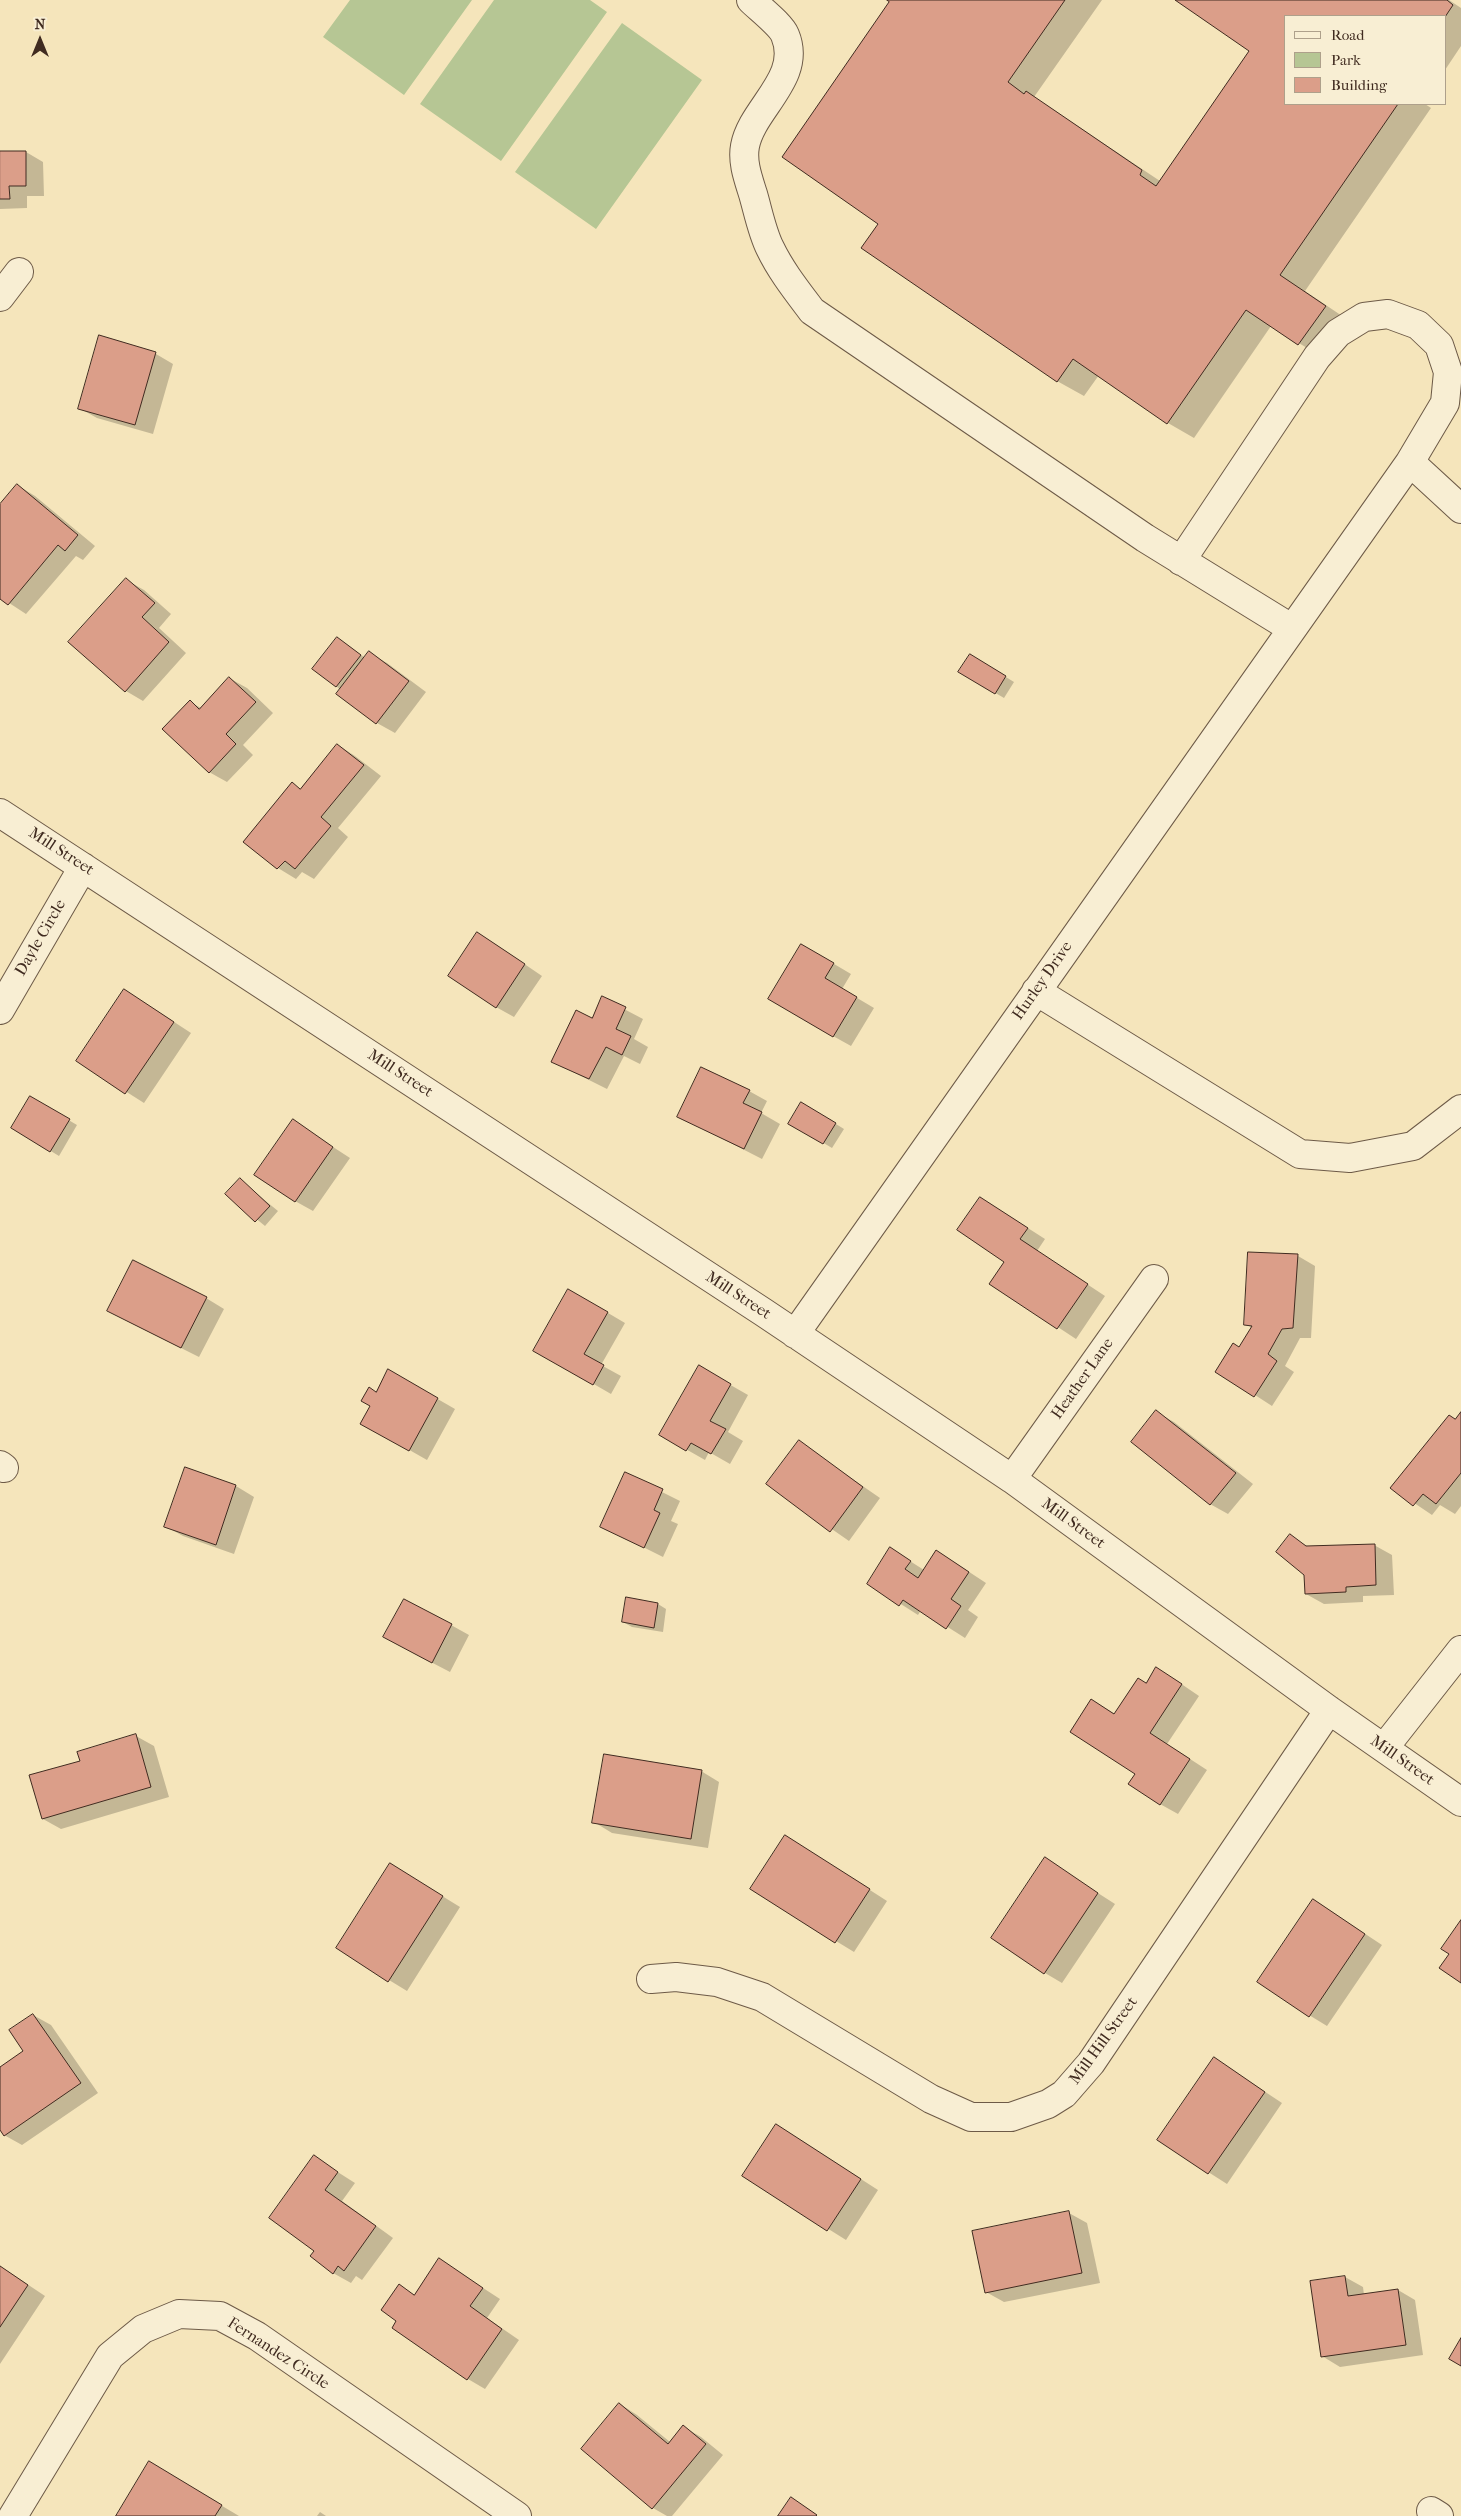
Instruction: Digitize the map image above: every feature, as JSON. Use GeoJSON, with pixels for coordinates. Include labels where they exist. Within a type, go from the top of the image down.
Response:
{"type":"FeatureCollection","features":[{"type":"Feature","properties":{"kind":"street"},"geometry":{"type":"LineString","coordinates":[[751,0],[785,34],[788,52],[786,68],[778,87],[750,132],[745,146],[745,168],[769,247],[786,277],[812,311],[1181,561],[1291,628]]}},
{"type":"Feature","properties":{"kind":"street"},"geometry":{"type":"LineString","coordinates":[[0,297],[19,272]]}},
{"type":"Feature","properties":{"kind":"street","name":"Hurley Drive"},"geometry":{"type":"LineString","coordinates":[[795,1334],[1314,594],[1410,462],[1445,403],[1448,372],[1439,345],[1418,324],[1388,314],[1364,317],[1338,333],[1317,357],[1181,561]]}},
{"type":"Feature","properties":{"kind":"street"},"geometry":{"type":"LineString","coordinates":[[1410,462],[1461,509]]}},
{"type":"Feature","properties":{"kind":"street","name":"Mill Street"},"geometry":{"type":"LineString","coordinates":[[0,813],[795,1334],[1012,1479],[1329,1710],[1461,1802]]}},
{"type":"Feature","properties":{"kind":"street","name":"Dayle Circle"},"geometry":{"type":"LineString","coordinates":[[0,1010],[83,867]]}},
{"type":"Feature","properties":{"kind":"street"},"geometry":{"type":"LineString","coordinates":[[1036,991],[1300,1154],[1350,1158],[1413,1146],[1461,1109]]}},
{"type":"Feature","properties":{"kind":"street","name":"Heather Lane"},"geometry":{"type":"LineString","coordinates":[[1012,1479],[1154,1279]]}},
{"type":"Feature","properties":{"kind":"street"},"geometry":{"type":"LineString","coordinates":[[1384,1748],[1461,1650]]}},
{"type":"Feature","properties":{"kind":"street","name":"Mill Hill Street"},"geometry":{"type":"LineString","coordinates":[[651,1979],[676,1976],[717,1982],[762,1997],[931,2099],[971,2117],[1011,2117],[1029,2112],[1064,2094],[1091,2063],[1329,1710]]}},
{"type":"Feature","properties":{"kind":"street","name":"Fernandez Circle"},"geometry":{"type":"LineString","coordinates":[[13,2516],[110,2356],[143,2329],[179,2314],[220,2316],[256,2336],[516,2516]]}},
{"type":"Feature","properties":{"kind":"green space"},"geometry":{"type":"Polygon","coordinates":[[[350,0],[472,0],[404,95],[323,37],[350,0]]]}},
{"type":"Feature","properties":{"kind":"green space"},"geometry":{"type":"Polygon","coordinates":[[[494,0],[590,0],[607,12],[501,161],[420,104],[494,0]]]}},
{"type":"Feature","properties":{"kind":"green space"},"geometry":{"type":"Polygon","coordinates":[[[622,23],[702,80],[596,229],[515,172],[622,23]]]}},
{"type":"Feature","properties":{"kind":"building"},"geometry":{"type":"Polygon","coordinates":[[[887,0],[1065,0],[1008,82],[1024,94],[1026,91],[1142,170],[1140,175],[1156,186],[1249,51],[1175,0],[1447,0],[1453,5],[1446,16],[1284,15],[1284,105],[1397,105],[1280,275],[1326,306],[1298,345],[1246,310],[1167,424],[1073,359],[1057,382],[861,248],[878,224],[782,157],[889,2],[887,0]]]}},
{"type":"Feature","properties":{"kind":"building"},"geometry":{"type":"Polygon","coordinates":[[[0,151],[26,151],[26,186],[9,186],[10,199],[0,199],[0,151]]]}},
{"type":"Feature","properties":{"kind":"building"},"geometry":{"type":"Polygon","coordinates":[[[99,335],[156,352],[135,425],[78,409],[99,335]]]}},
{"type":"Feature","properties":{"kind":"building"},"geometry":{"type":"Polygon","coordinates":[[[17,484],[78,535],[65,551],[58,545],[8,605],[0,599],[0,504],[17,484]]]}},
{"type":"Feature","properties":{"kind":"building"},"geometry":{"type":"Polygon","coordinates":[[[126,578],[155,603],[142,617],[169,642],[125,692],[68,642],[126,578]]]}},
{"type":"Feature","properties":{"kind":"building"},"geometry":{"type":"Polygon","coordinates":[[[337,637],[361,655],[336,687],[312,669],[337,637]]]}},
{"type":"Feature","properties":{"kind":"building"},"geometry":{"type":"Polygon","coordinates":[[[369,651],[409,681],[376,724],[336,694],[369,651]]]}},
{"type":"Feature","properties":{"kind":"building"},"geometry":{"type":"Polygon","coordinates":[[[970,654],[1006,676],[995,694],[958,672],[970,654]]]}},
{"type":"Feature","properties":{"kind":"building"},"geometry":{"type":"Polygon","coordinates":[[[229,677],[256,702],[226,734],[236,744],[209,773],[162,729],[190,700],[199,709],[229,677]]]}},
{"type":"Feature","properties":{"kind":"building"},"geometry":{"type":"Polygon","coordinates":[[[337,744],[364,765],[321,817],[331,826],[295,869],[285,861],[277,869],[243,842],[292,782],[300,789],[337,744]]]}},
{"type":"Feature","properties":{"kind":"building"},"geometry":{"type":"Polygon","coordinates":[[[477,932],[525,964],[496,1008],[448,976],[477,932]]]}},
{"type":"Feature","properties":{"kind":"building"},"geometry":{"type":"Polygon","coordinates":[[[801,944],[834,963],[825,978],[857,997],[833,1037],[768,999],[801,944]]]}},
{"type":"Feature","properties":{"kind":"building"},"geometry":{"type":"Polygon","coordinates":[[[124,989],[174,1022],[125,1094],[76,1061],[124,989]]]}},
{"type":"Feature","properties":{"kind":"building"},"geometry":{"type":"Polygon","coordinates":[[[602,996],[626,1007],[616,1029],[631,1036],[622,1055],[606,1047],[589,1079],[551,1062],[576,1010],[592,1018],[602,996]]]}},
{"type":"Feature","properties":{"kind":"building"},"geometry":{"type":"Polygon","coordinates":[[[701,1067],[750,1090],[743,1103],[762,1112],[744,1149],[677,1117],[701,1067]]]}},
{"type":"Feature","properties":{"kind":"building"},"geometry":{"type":"Polygon","coordinates":[[[30,1096],[70,1119],[50,1152],[11,1128],[30,1096]]]}},
{"type":"Feature","properties":{"kind":"building"},"geometry":{"type":"Polygon","coordinates":[[[801,1102],[836,1123],[823,1144],[788,1124],[801,1102]]]}},
{"type":"Feature","properties":{"kind":"building"},"geometry":{"type":"Polygon","coordinates":[[[293,1119],[333,1147],[295,1202],[254,1175],[293,1119]]]}},
{"type":"Feature","properties":{"kind":"building"},"geometry":{"type":"Polygon","coordinates":[[[240,1178],[270,1206],[255,1222],[225,1194],[240,1178]]]}},
{"type":"Feature","properties":{"kind":"building"},"geometry":{"type":"Polygon","coordinates":[[[980,1197],[1028,1228],[1020,1239],[1088,1284],[1057,1329],[989,1284],[1004,1262],[957,1230],[980,1197]]]}},
{"type":"Feature","properties":{"kind":"building"},"geometry":{"type":"Polygon","coordinates":[[[1248,1252],[1298,1254],[1293,1328],[1282,1329],[1268,1354],[1277,1361],[1254,1397],[1215,1372],[1233,1343],[1239,1347],[1252,1326],[1244,1325],[1248,1252]]]}},
{"type":"Feature","properties":{"kind":"building"},"geometry":{"type":"Polygon","coordinates":[[[133,1260],[207,1297],[181,1348],[107,1311],[133,1260]]]}},
{"type":"Feature","properties":{"kind":"building"},"geometry":{"type":"Polygon","coordinates":[[[568,1289],[608,1312],[584,1354],[604,1365],[593,1385],[533,1351],[568,1289]]]}},
{"type":"Feature","properties":{"kind":"building"},"geometry":{"type":"Polygon","coordinates":[[[699,1365],[731,1384],[710,1421],[726,1429],[711,1454],[691,1443],[686,1451],[659,1435],[699,1365]]]}},
{"type":"Feature","properties":{"kind":"building"},"geometry":{"type":"Polygon","coordinates":[[[388,1369],[438,1398],[409,1451],[360,1424],[370,1406],[361,1401],[369,1387],[376,1392],[388,1369]]]}},
{"type":"Feature","properties":{"kind":"building"},"geometry":{"type":"Polygon","coordinates":[[[1156,1410],[1236,1473],[1210,1505],[1131,1442],[1156,1410]]]}},
{"type":"Feature","properties":{"kind":"building"},"geometry":{"type":"Polygon","coordinates":[[[1461,1412],[1461,1473],[1436,1504],[1423,1494],[1413,1506],[1390,1488],[1449,1415],[1455,1419],[1461,1412]]]}},
{"type":"Feature","properties":{"kind":"building"},"geometry":{"type":"Polygon","coordinates":[[[799,1440],[863,1487],[830,1532],[766,1484],[799,1440]]]}},
{"type":"Feature","properties":{"kind":"building"},"geometry":{"type":"Polygon","coordinates":[[[185,1467],[236,1485],[216,1545],[164,1527],[185,1467]]]}},
{"type":"Feature","properties":{"kind":"building"},"geometry":{"type":"Polygon","coordinates":[[[625,1472],[663,1489],[654,1510],[660,1513],[644,1548],[600,1527],[625,1472]]]}},
{"type":"Feature","properties":{"kind":"building"},"geometry":{"type":"Polygon","coordinates":[[[1290,1534],[1306,1546],[1375,1544],[1376,1585],[1346,1587],[1346,1592],[1305,1594],[1304,1575],[1276,1552],[1290,1534]]]}},
{"type":"Feature","properties":{"kind":"building"},"geometry":{"type":"Polygon","coordinates":[[[890,1547],[911,1561],[905,1569],[918,1578],[936,1550],[969,1572],[951,1599],[961,1606],[946,1629],[903,1600],[899,1606],[867,1584],[890,1547]]]}},
{"type":"Feature","properties":{"kind":"building"},"geometry":{"type":"Polygon","coordinates":[[[626,1597],[658,1603],[654,1628],[622,1622],[626,1597]]]}},
{"type":"Feature","properties":{"kind":"building"},"geometry":{"type":"Polygon","coordinates":[[[404,1599],[452,1624],[432,1663],[383,1637],[404,1599]]]}},
{"type":"Feature","properties":{"kind":"building"},"geometry":{"type":"Polygon","coordinates":[[[1156,1667],[1182,1684],[1150,1733],[1190,1759],[1160,1805],[1128,1784],[1135,1774],[1070,1732],[1091,1699],[1114,1714],[1138,1678],[1146,1683],[1156,1667]]]}},
{"type":"Feature","properties":{"kind":"building"},"geometry":{"type":"Polygon","coordinates":[[[136,1734],[151,1787],[42,1819],[29,1775],[80,1761],[77,1752],[136,1734]]]}},
{"type":"Feature","properties":{"kind":"building"},"geometry":{"type":"Polygon","coordinates":[[[604,1754],[702,1770],[691,1839],[592,1823],[604,1754]]]}},
{"type":"Feature","properties":{"kind":"building"},"geometry":{"type":"Polygon","coordinates":[[[785,1835],[870,1889],[835,1943],[750,1889],[785,1835]]]}},
{"type":"Feature","properties":{"kind":"building"},"geometry":{"type":"Polygon","coordinates":[[[1045,1857],[1098,1893],[1044,1974],[991,1938],[1045,1857]]]}},
{"type":"Feature","properties":{"kind":"building"},"geometry":{"type":"Polygon","coordinates":[[[390,1863],[443,1896],[388,1982],[336,1948],[390,1863]]]}},
{"type":"Feature","properties":{"kind":"building"},"geometry":{"type":"Polygon","coordinates":[[[1313,1899],[1365,1934],[1309,2017],[1257,1982],[1313,1899]]]}},
{"type":"Feature","properties":{"kind":"building"},"geometry":{"type":"Polygon","coordinates":[[[1461,1920],[1461,1983],[1439,1968],[1449,1954],[1441,1949],[1461,1920]]]}},
{"type":"Feature","properties":{"kind":"building"},"geometry":{"type":"Polygon","coordinates":[[[33,2014],[81,2083],[4,2136],[0,2130],[0,2067],[23,2051],[9,2030],[33,2014]]]}},
{"type":"Feature","properties":{"kind":"building"},"geometry":{"type":"Polygon","coordinates":[[[1214,2057],[1265,2092],[1208,2174],[1157,2140],[1214,2057]]]}},
{"type":"Feature","properties":{"kind":"building"},"geometry":{"type":"Polygon","coordinates":[[[776,2124],[861,2179],[827,2231],[742,2176],[776,2124]]]}},
{"type":"Feature","properties":{"kind":"building"},"geometry":{"type":"Polygon","coordinates":[[[314,2155],[338,2172],[325,2190],[376,2226],[344,2271],[338,2266],[333,2274],[310,2256],[314,2251],[269,2218],[314,2155]]]}},
{"type":"Feature","properties":{"kind":"building"},"geometry":{"type":"Polygon","coordinates":[[[1069,2211],[1082,2273],[985,2293],[972,2231],[1069,2211]]]}},
{"type":"Feature","properties":{"kind":"building"},"geometry":{"type":"Polygon","coordinates":[[[439,2258],[483,2288],[470,2306],[502,2329],[467,2380],[392,2328],[396,2321],[381,2310],[399,2284],[414,2295],[439,2258]]]}},
{"type":"Feature","properties":{"kind":"building"},"geometry":{"type":"Polygon","coordinates":[[[0,2266],[28,2285],[0,2327],[0,2266]]]}},
{"type":"Feature","properties":{"kind":"building"},"geometry":{"type":"Polygon","coordinates":[[[1345,2276],[1348,2296],[1398,2289],[1406,2345],[1321,2357],[1310,2281],[1345,2276]]]}},
{"type":"Feature","properties":{"kind":"building"},"geometry":{"type":"Polygon","coordinates":[[[1461,2338],[1461,2366],[1449,2359],[1461,2338]]]}},
{"type":"Feature","properties":{"kind":"building"},"geometry":{"type":"Polygon","coordinates":[[[619,2403],[668,2444],[683,2425],[706,2444],[652,2509],[581,2449],[619,2403]]]}},
{"type":"Feature","properties":{"kind":"building"},"geometry":{"type":"Polygon","coordinates":[[[149,2461],[222,2505],[215,2516],[116,2516],[149,2461]]]}},
{"type":"Feature","properties":{"kind":"building"},"geometry":{"type":"Polygon","coordinates":[[[791,2497],[817,2515],[778,2516],[791,2497]]]}}]}
